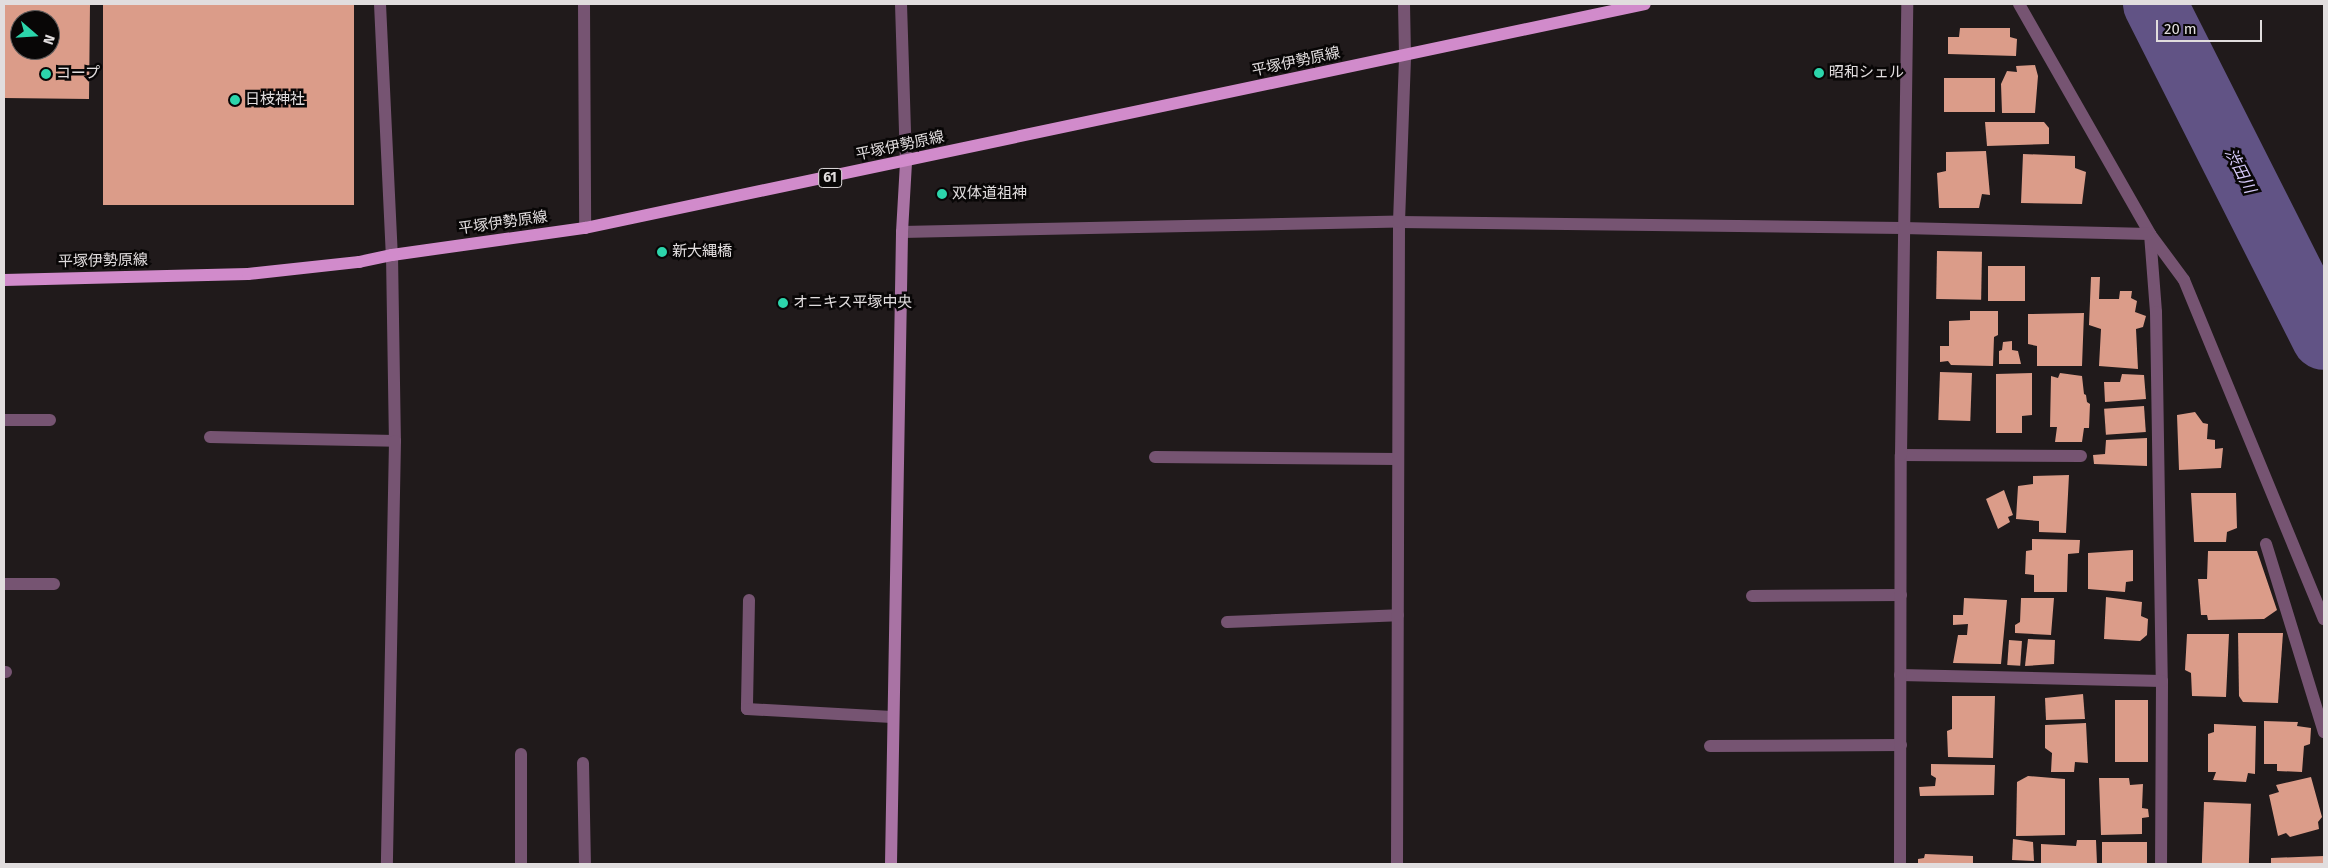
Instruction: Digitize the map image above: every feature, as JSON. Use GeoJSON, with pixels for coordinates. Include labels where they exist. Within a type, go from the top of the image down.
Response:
{"type":"FeatureCollection","features":[{"type":"Feature","properties":{"kind":"main road","name":"平塚伊勢原線"},"geometry":{"type":"LineString","coordinates":[[4,280],[248,274],[359,262],[392,255],[585,228],[906,162],[1645,4]]}},
{"type":"Feature","properties":{"kind":"street"},"geometry":{"type":"LineString","coordinates":[[380,4],[392,255],[395,442],[387,864]]}},
{"type":"Feature","properties":{"kind":"street"},"geometry":{"type":"LineString","coordinates":[[584,4],[585,228]]}},
{"type":"Feature","properties":{"kind":"street"},"geometry":{"type":"LineString","coordinates":[[891,864],[892,718],[902,232],[906,162],[901,4]]}},
{"type":"Feature","properties":{"kind":"street"},"geometry":{"type":"LineString","coordinates":[[1397,864],[1399,222],[1405,56],[1404,4]]}},
{"type":"Feature","properties":{"kind":"street"},"geometry":{"type":"LineString","coordinates":[[1900,864],[1901,455],[1907,4]]}},
{"type":"Feature","properties":{"kind":"street"},"geometry":{"type":"LineString","coordinates":[[2019,4],[2150,234],[2184,280],[2324,619]]}},
{"type":"Feature","properties":{"kind":"street"},"geometry":{"type":"LineString","coordinates":[[902,232],[1399,222],[1903,228],[2150,234]]}},
{"type":"Feature","properties":{"kind":"street"},"geometry":{"type":"LineString","coordinates":[[2150,234],[2156,312],[2162,681],[2161,864]]}},
{"type":"Feature","properties":{"kind":"street"},"geometry":{"type":"LineString","coordinates":[[4,420],[50,420]]}},
{"type":"Feature","properties":{"kind":"street"},"geometry":{"type":"LineString","coordinates":[[210,437],[395,442]]}},
{"type":"Feature","properties":{"kind":"street"},"geometry":{"type":"LineString","coordinates":[[1901,455],[2081,456]]}},
{"type":"Feature","properties":{"kind":"street"},"geometry":{"type":"LineString","coordinates":[[1156,457],[1398,460]]}},
{"type":"Feature","properties":{"kind":"street"},"geometry":{"type":"LineString","coordinates":[[2266,544],[2324,732]]}},
{"type":"Feature","properties":{"kind":"street"},"geometry":{"type":"LineString","coordinates":[[4,584],[54,584]]}},
{"type":"Feature","properties":{"kind":"street"},"geometry":{"type":"LineString","coordinates":[[1752,596],[1900,595]]}},
{"type":"Feature","properties":{"kind":"street"},"geometry":{"type":"LineString","coordinates":[[749,600],[747,709],[892,718]]}},
{"type":"Feature","properties":{"kind":"street"},"geometry":{"type":"LineString","coordinates":[[1228,622],[1398,615]]}},
{"type":"Feature","properties":{"kind":"street"},"geometry":{"type":"LineString","coordinates":[[1900,675],[2162,681]]}},
{"type":"Feature","properties":{"kind":"street"},"geometry":{"type":"LineString","coordinates":[[1710,746],[1900,745]]}},
{"type":"Feature","properties":{"kind":"street"},"geometry":{"type":"LineString","coordinates":[[521,754],[521,864]]}},
{"type":"Feature","properties":{"kind":"street"},"geometry":{"type":"LineString","coordinates":[[583,763],[585,864]]}},
{"type":"Feature","properties":{"kind":"building","name":"コープ"},"geometry":{"type":"Polygon","coordinates":[[[4,4],[90,4],[89,99],[4,98],[4,4]]]}},
{"type":"Feature","properties":{"kind":"building","name":"日枝神社"},"geometry":{"type":"Polygon","coordinates":[[[103,4],[354,4],[354,205],[103,205],[103,4]]]}},
{"type":"Feature","properties":{"kind":"building"},"geometry":{"type":"Polygon","coordinates":[[[1960,28],[2010,28],[2010,37],[2017,39],[2016,56],[1948,54],[1948,37],[1959,37],[1960,28]]]}},
{"type":"Feature","properties":{"kind":"building"},"geometry":{"type":"Polygon","coordinates":[[[2035,65],[2038,76],[2035,113],[2002,113],[2001,84],[2007,71],[2017,72],[2016,66],[2035,65]]]}},
{"type":"Feature","properties":{"kind":"building"},"geometry":{"type":"Polygon","coordinates":[[[1944,78],[1995,78],[1995,112],[1944,112],[1944,78]]]}},
{"type":"Feature","properties":{"kind":"building"},"geometry":{"type":"Polygon","coordinates":[[[1985,122],[2044,122],[2049,128],[2049,144],[1987,146],[1985,122]]]}},
{"type":"Feature","properties":{"kind":"building"},"geometry":{"type":"Polygon","coordinates":[[[1986,151],[1990,195],[1982,194],[1979,208],[1939,208],[1937,173],[1946,171],[1946,152],[1986,151]]]}},
{"type":"Feature","properties":{"kind":"building"},"geometry":{"type":"Polygon","coordinates":[[[2023,154],[2075,156],[2075,168],[2086,172],[2082,204],[2021,203],[2023,154]]]}},
{"type":"Feature","properties":{"kind":"building"},"geometry":{"type":"Polygon","coordinates":[[[1937,251],[1982,252],[1981,300],[1936,299],[1937,251]]]}},
{"type":"Feature","properties":{"kind":"building"},"geometry":{"type":"Polygon","coordinates":[[[1988,266],[2025,266],[2025,301],[1988,301],[1988,266]]]}},
{"type":"Feature","properties":{"kind":"building"},"geometry":{"type":"Polygon","coordinates":[[[2091,277],[2100,277],[2099,299],[2119,299],[2120,291],[2132,291],[2131,298],[2137,301],[2135,312],[2146,316],[2143,327],[2136,329],[2138,369],[2099,366],[2101,329],[2089,325],[2091,277]]]}},
{"type":"Feature","properties":{"kind":"building"},"geometry":{"type":"Polygon","coordinates":[[[1970,311],[1998,311],[1998,335],[1994,337],[1993,366],[1951,365],[1948,361],[1940,362],[1940,346],[1949,346],[1949,321],[1970,320],[1970,311]]]}},
{"type":"Feature","properties":{"kind":"building"},"geometry":{"type":"Polygon","coordinates":[[[2084,313],[2082,366],[2037,366],[2037,346],[2028,344],[2028,314],[2084,313]]]}},
{"type":"Feature","properties":{"kind":"building"},"geometry":{"type":"Polygon","coordinates":[[[2012,341],[2012,350],[2018,351],[2021,364],[1999,364],[1999,351],[2002,350],[2003,342],[2012,341]]]}},
{"type":"Feature","properties":{"kind":"building"},"geometry":{"type":"Polygon","coordinates":[[[1940,372],[1972,373],[1970,421],[1938,420],[1940,372]]]}},
{"type":"Feature","properties":{"kind":"building"},"geometry":{"type":"Polygon","coordinates":[[[2032,373],[2032,415],[2022,416],[2022,433],[1996,433],[1996,374],[2032,373]]]}},
{"type":"Feature","properties":{"kind":"building"},"geometry":{"type":"Polygon","coordinates":[[[2060,373],[2082,376],[2084,394],[2086,395],[2087,402],[2090,404],[2089,428],[2084,428],[2082,442],[2055,442],[2057,427],[2050,427],[2051,376],[2058,378],[2060,373]]]}},
{"type":"Feature","properties":{"kind":"building"},"geometry":{"type":"Polygon","coordinates":[[[2122,374],[2144,375],[2146,399],[2105,402],[2104,382],[2120,382],[2122,374]]]}},
{"type":"Feature","properties":{"kind":"building"},"geometry":{"type":"Polygon","coordinates":[[[2144,406],[2146,432],[2106,435],[2104,409],[2144,406]]]}},
{"type":"Feature","properties":{"kind":"building"},"geometry":{"type":"Polygon","coordinates":[[[2195,412],[2203,423],[2208,424],[2207,439],[2215,440],[2215,449],[2223,448],[2221,468],[2179,470],[2177,415],[2195,412]]]}},
{"type":"Feature","properties":{"kind":"building"},"geometry":{"type":"Polygon","coordinates":[[[2147,438],[2147,466],[2094,464],[2093,455],[2105,454],[2106,440],[2147,438]]]}},
{"type":"Feature","properties":{"kind":"building"},"geometry":{"type":"Polygon","coordinates":[[[2069,475],[2066,533],[2039,532],[2039,521],[2016,519],[2018,486],[2033,484],[2033,476],[2069,475]]]}},
{"type":"Feature","properties":{"kind":"building"},"geometry":{"type":"Polygon","coordinates":[[[2004,490],[2013,515],[2008,517],[2010,522],[1998,529],[1986,499],[2004,490]]]}},
{"type":"Feature","properties":{"kind":"building"},"geometry":{"type":"Polygon","coordinates":[[[2191,493],[2236,493],[2237,528],[2227,532],[2226,542],[2194,542],[2191,493]]]}},
{"type":"Feature","properties":{"kind":"building"},"geometry":{"type":"Polygon","coordinates":[[[2032,539],[2080,540],[2079,553],[2068,554],[2067,592],[2034,592],[2034,575],[2025,574],[2026,551],[2032,550],[2032,539]]]}},
{"type":"Feature","properties":{"kind":"building"},"geometry":{"type":"Polygon","coordinates":[[[2133,550],[2133,581],[2126,582],[2125,592],[2088,589],[2088,553],[2133,550]]]}},
{"type":"Feature","properties":{"kind":"building"},"geometry":{"type":"Polygon","coordinates":[[[2208,551],[2257,551],[2277,610],[2264,619],[2208,620],[2207,615],[2201,615],[2198,579],[2207,579],[2208,551]]]}},
{"type":"Feature","properties":{"kind":"building"},"geometry":{"type":"Polygon","coordinates":[[[2106,597],[2142,602],[2141,616],[2148,619],[2147,635],[2140,641],[2104,639],[2106,597]]]}},
{"type":"Feature","properties":{"kind":"building"},"geometry":{"type":"Polygon","coordinates":[[[1964,598],[2007,600],[2001,664],[1953,663],[1958,635],[1967,635],[1968,624],[1953,625],[1953,615],[1963,615],[1964,598]]]}},
{"type":"Feature","properties":{"kind":"building"},"geometry":{"type":"Polygon","coordinates":[[[2021,598],[2054,598],[2051,635],[2015,633],[2015,625],[2020,622],[2021,598]]]}},
{"type":"Feature","properties":{"kind":"building"},"geometry":{"type":"Polygon","coordinates":[[[2238,633],[2283,633],[2278,703],[2243,702],[2239,696],[2238,633]]]}},
{"type":"Feature","properties":{"kind":"building"},"geometry":{"type":"Polygon","coordinates":[[[2187,634],[2229,634],[2226,697],[2192,696],[2191,673],[2185,670],[2187,634]]]}},
{"type":"Feature","properties":{"kind":"building"},"geometry":{"type":"Polygon","coordinates":[[[2028,639],[2055,640],[2054,664],[2025,666],[2028,639]]]}},
{"type":"Feature","properties":{"kind":"building"},"geometry":{"type":"Polygon","coordinates":[[[2009,640],[2022,641],[2020,666],[2007,665],[2009,640]]]}},
{"type":"Feature","properties":{"kind":"building"},"geometry":{"type":"Polygon","coordinates":[[[2083,694],[2085,719],[2046,720],[2045,698],[2083,694]]]}},
{"type":"Feature","properties":{"kind":"building"},"geometry":{"type":"Polygon","coordinates":[[[1952,696],[1995,696],[1993,758],[1948,757],[1947,731],[1952,729],[1952,696]]]}},
{"type":"Feature","properties":{"kind":"building"},"geometry":{"type":"Polygon","coordinates":[[[2115,700],[2148,700],[2148,762],[2115,762],[2115,700]]]}},
{"type":"Feature","properties":{"kind":"building"},"geometry":{"type":"Polygon","coordinates":[[[2264,721],[2298,722],[2297,726],[2311,728],[2310,744],[2304,746],[2302,772],[2277,771],[2277,764],[2264,764],[2264,721]]]}},
{"type":"Feature","properties":{"kind":"building"},"geometry":{"type":"Polygon","coordinates":[[[2086,723],[2088,763],[2075,762],[2074,772],[2051,772],[2052,753],[2045,748],[2045,725],[2086,723]]]}},
{"type":"Feature","properties":{"kind":"building"},"geometry":{"type":"Polygon","coordinates":[[[2214,724],[2256,726],[2255,774],[2248,773],[2246,782],[2213,780],[2216,772],[2208,772],[2208,734],[2214,732],[2214,724]]]}},
{"type":"Feature","properties":{"kind":"building"},"geometry":{"type":"Polygon","coordinates":[[[1931,764],[1995,765],[1994,795],[1920,796],[1919,787],[1935,786],[1936,778],[1931,775],[1931,764]]]}},
{"type":"Feature","properties":{"kind":"building"},"geometry":{"type":"Polygon","coordinates":[[[2028,776],[2065,779],[2065,835],[2016,836],[2017,782],[2028,776]]]}},
{"type":"Feature","properties":{"kind":"building"},"geometry":{"type":"Polygon","coordinates":[[[2311,777],[2322,817],[2318,822],[2319,829],[2290,837],[2286,833],[2278,836],[2269,795],[2279,792],[2276,785],[2311,777]]]}},
{"type":"Feature","properties":{"kind":"building"},"geometry":{"type":"Polygon","coordinates":[[[2099,778],[2129,778],[2130,785],[2143,784],[2142,808],[2148,809],[2149,817],[2142,818],[2142,834],[2101,835],[2099,778]]]}},
{"type":"Feature","properties":{"kind":"building"},"geometry":{"type":"Polygon","coordinates":[[[2204,802],[2251,804],[2249,864],[2202,864],[2204,802]]]}},
{"type":"Feature","properties":{"kind":"building"},"geometry":{"type":"Polygon","coordinates":[[[2013,839],[2033,842],[2034,861],[2012,860],[2013,839]]]}},
{"type":"Feature","properties":{"kind":"building"},"geometry":{"type":"Polygon","coordinates":[[[2077,840],[2096,840],[2097,864],[2041,864],[2041,844],[2076,846],[2077,840]]]}},
{"type":"Feature","properties":{"kind":"building"},"geometry":{"type":"Polygon","coordinates":[[[2102,842],[2147,842],[2147,864],[2102,864],[2102,842]]]}},
{"type":"Feature","properties":{"kind":"building"},"geometry":{"type":"Polygon","coordinates":[[[1925,854],[1973,856],[1973,864],[1918,864],[1918,859],[1924,858],[1925,854]]]}},
{"type":"Feature","properties":{"kind":"building"},"geometry":{"type":"Polygon","coordinates":[[[2324,856],[2324,864],[2271,864],[2271,858],[2324,856]]]}},
{"type":"Feature","properties":{"kind":"waterway","name":"渋田川"},"geometry":{"type":"LineString","coordinates":[[2155,4],[2324,338]]}},
{"type":"Feature","properties":{"kind":"place","name":"昭和シェル"},"geometry":{"type":"Point","coordinates":[1819,73]}},
{"type":"Feature","properties":{"kind":"place","name":"コープ"},"geometry":{"type":"Point","coordinates":[46,74]}},
{"type":"Feature","properties":{"kind":"place","name":"日枝神社"},"geometry":{"type":"Point","coordinates":[235,100]}},
{"type":"Feature","properties":{"kind":"place","name":"双体道祖神"},"geometry":{"type":"Point","coordinates":[942,194]}},
{"type":"Feature","properties":{"kind":"place","name":"新大縄橋"},"geometry":{"type":"Point","coordinates":[662,252]}},
{"type":"Feature","properties":{"kind":"place","name":"オニキス平塚中央"},"geometry":{"type":"Point","coordinates":[783,303]}}]}
